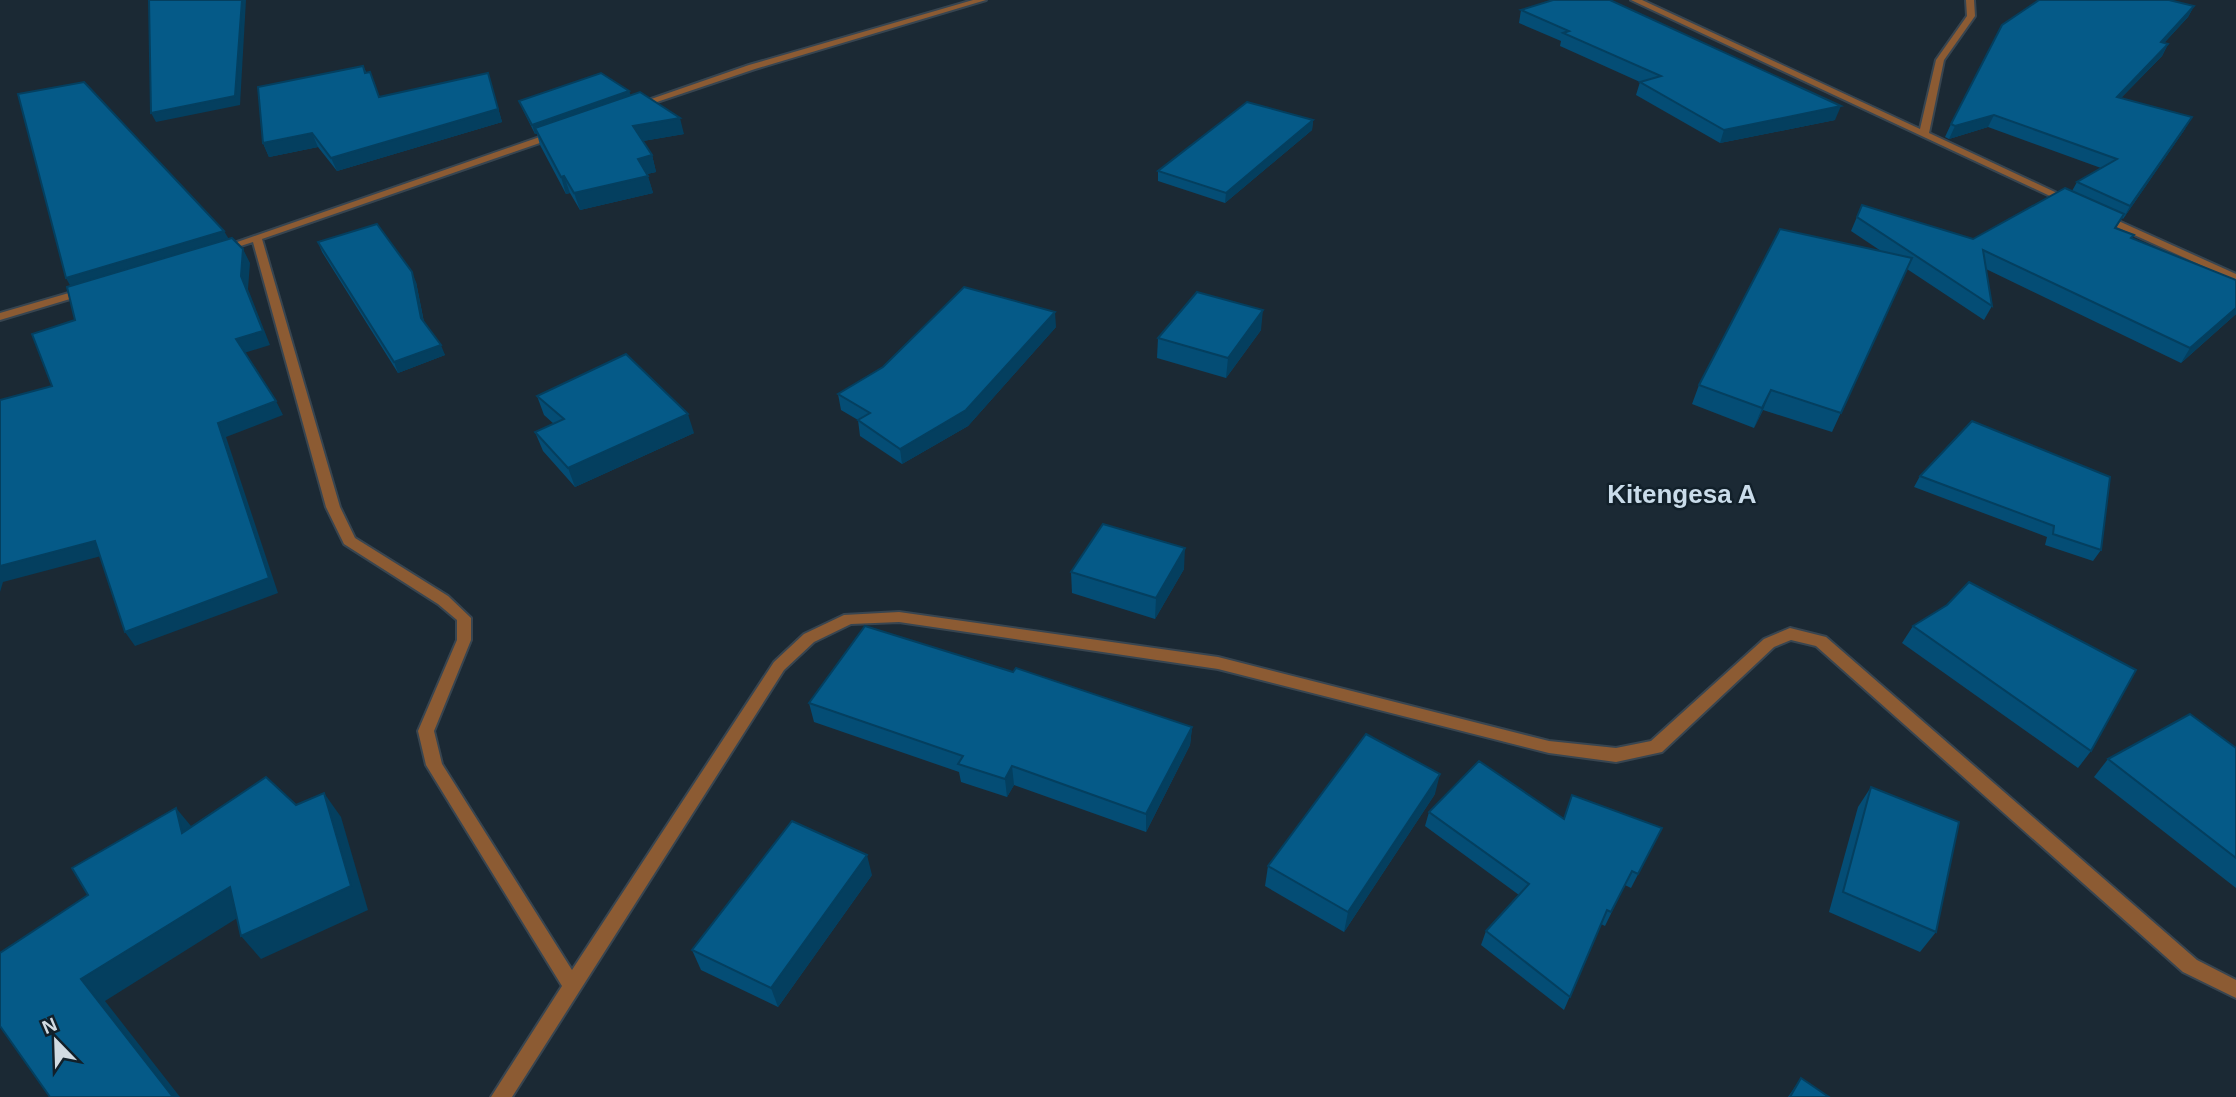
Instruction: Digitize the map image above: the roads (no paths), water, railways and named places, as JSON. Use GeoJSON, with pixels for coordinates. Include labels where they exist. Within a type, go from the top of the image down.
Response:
{"type":"FeatureCollection","features":[{"type":"Feature","properties":{"kind":"street"},"geometry":{"type":"LineString","coordinates":[[622,111],[752,66],[982,0]]}},
{"type":"Feature","properties":{"kind":"street"},"geometry":{"type":"LineString","coordinates":[[1635,0],[2074,203]]}},
{"type":"Feature","properties":{"kind":"street"},"geometry":{"type":"LineString","coordinates":[[1924,134],[1940,61],[1971,16],[1970,0]]}},
{"type":"Feature","properties":{"kind":"street"},"geometry":{"type":"LineString","coordinates":[[206,254],[257,239],[574,129]]}},
{"type":"Feature","properties":{"kind":"street"},"geometry":{"type":"LineString","coordinates":[[2086,209],[2236,278]]}},
{"type":"Feature","properties":{"kind":"street"},"geometry":{"type":"LineString","coordinates":[[257,239],[333,507],[349,541],[443,600],[464,618],[464,640],[426,730],[434,765],[572,986]]}},
{"type":"Feature","properties":{"kind":"street"},"geometry":{"type":"LineString","coordinates":[[0,317],[103,286]]}},
{"type":"Feature","properties":{"kind":"street"},"geometry":{"type":"LineString","coordinates":[[501,1097],[779,666],[809,638],[849,619],[899,617],[1217,663],[1549,747],[1616,755],[1656,747],[1769,643],[1790,634],[1821,641],[2190,966],[2236,989]]}},
{"type":"Feature","properties":{"kind":"district","name":"Kitengesa A"},"geometry":{"type":"Point","coordinates":[1682,494]}}]}
